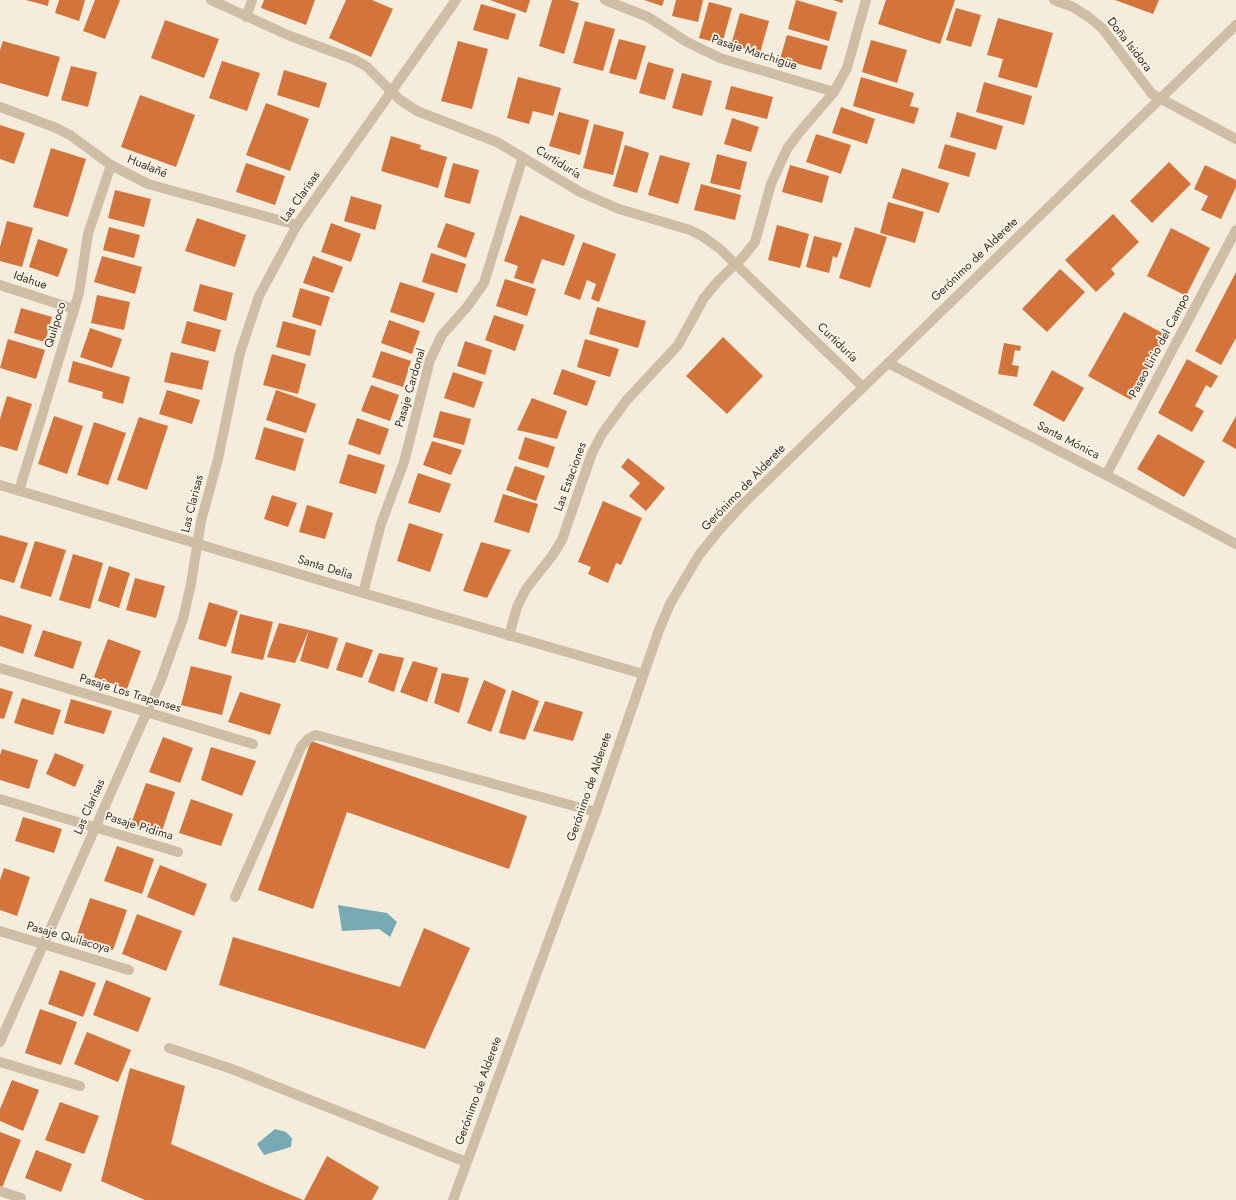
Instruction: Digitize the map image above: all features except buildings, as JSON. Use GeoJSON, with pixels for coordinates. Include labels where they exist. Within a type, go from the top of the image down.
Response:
{"type":"FeatureCollection","features":[{"type":"Feature","properties":{"kind":"street","name":"Curtiduría"},"geometry":{"type":"LineString","coordinates":[[211,0],[246,17],[353,59],[366,66],[391,91],[417,111],[497,142],[562,182],[599,201],[690,230],[702,236],[712,242],[735,263],[864,387]]}},
{"type":"Feature","properties":{"kind":"street"},"geometry":{"type":"LineString","coordinates":[[246,17],[252,0]]}},
{"type":"Feature","properties":{"kind":"street","name":"Las Clarisas"},"geometry":{"type":"LineString","coordinates":[[0,1042],[161,680],[183,619],[192,578],[201,521],[225,427],[232,386],[250,321],[270,272],[297,225],[456,0]]}},
{"type":"Feature","properties":{"kind":"street","name":"Pasaje Marchigüe"},"geometry":{"type":"LineString","coordinates":[[605,0],[648,18],[687,42],[720,58],[834,92]]}},
{"type":"Feature","properties":{"kind":"street","name":"Las Estaciones"},"geometry":{"type":"LineString","coordinates":[[509,636],[523,593],[562,540],[592,454],[602,434],[626,401],[678,345],[704,298],[735,263],[747,253],[755,242],[772,184],[787,149],[834,92],[847,68],[866,0]]}},
{"type":"Feature","properties":{"kind":"street","name":"Doña Isidora"},"geometry":{"type":"LineString","coordinates":[[1054,0],[1073,7],[1102,28],[1144,86],[1159,99],[1236,139]]}},
{"type":"Feature","properties":{"kind":"street","name":"Gerónimo de Alderete"},"geometry":{"type":"LineString","coordinates":[[453,1200],[596,812],[643,674],[670,604],[699,555],[720,528],[743,504],[1236,25]]}},
{"type":"Feature","properties":{"kind":"street","name":"Hualañé"},"geometry":{"type":"LineString","coordinates":[[0,107],[54,127],[70,135],[111,165],[148,184],[297,225]]}},
{"type":"Feature","properties":{"kind":"street","name":"Pasaje Cardonal"},"geometry":{"type":"LineString","coordinates":[[363,593],[381,524],[404,462],[430,360],[442,335],[467,307],[484,283],[523,157]]}},
{"type":"Feature","properties":{"kind":"street","name":"Quilpoco"},"geometry":{"type":"LineString","coordinates":[[19,491],[74,309],[84,273],[88,234],[111,165]]}},
{"type":"Feature","properties":{"kind":"street","name":"Paseo Lirio del Campo"},"geometry":{"type":"LineString","coordinates":[[1106,475],[1236,230]]}},
{"type":"Feature","properties":{"kind":"street","name":"Idahue"},"geometry":{"type":"LineString","coordinates":[[0,285],[74,309]]}},
{"type":"Feature","properties":{"kind":"street","name":"Santa Mónica"},"geometry":{"type":"LineString","coordinates":[[888,363],[1106,475],[1236,544]]}},
{"type":"Feature","properties":{"kind":"street","name":"Santa Delia"},"geometry":{"type":"LineString","coordinates":[[0,485],[509,636],[643,674]]}},
{"type":"Feature","properties":{"kind":"street","name":"Pasaje Los Trapenses"},"geometry":{"type":"LineString","coordinates":[[0,668],[253,744]]}},
{"type":"Feature","properties":{"kind":"street"},"geometry":{"type":"LineString","coordinates":[[235,897],[301,747],[308,739],[316,735],[596,812]]}},
{"type":"Feature","properties":{"kind":"street","name":"Pasaje Pidima"},"geometry":{"type":"LineString","coordinates":[[0,799],[178,852]]}},
{"type":"Feature","properties":{"kind":"street","name":"Pasaje Quilacoya"},"geometry":{"type":"LineString","coordinates":[[0,932],[129,970]]}},
{"type":"Feature","properties":{"kind":"street"},"geometry":{"type":"LineString","coordinates":[[169,1048],[232,1069],[466,1162]]}},
{"type":"Feature","properties":{"kind":"street"},"geometry":{"type":"LineString","coordinates":[[0,1062],[80,1086]]}},
{"type":"Feature","properties":{"kind":"street"},"geometry":{"type":"LineString","coordinates":[[0,1191],[21,1198]]}},
{"type":"Feature","properties":{"kind":"water"},"geometry":{"type":"Polygon","coordinates":[[[338,905],[387,913],[397,922],[390,937],[379,929],[342,931],[338,905]]]}},
{"type":"Feature","properties":{"kind":"water"},"geometry":{"type":"Polygon","coordinates":[[[275,1129],[286,1132],[292,1138],[291,1147],[264,1155],[257,1144],[275,1129]]]}}]}
